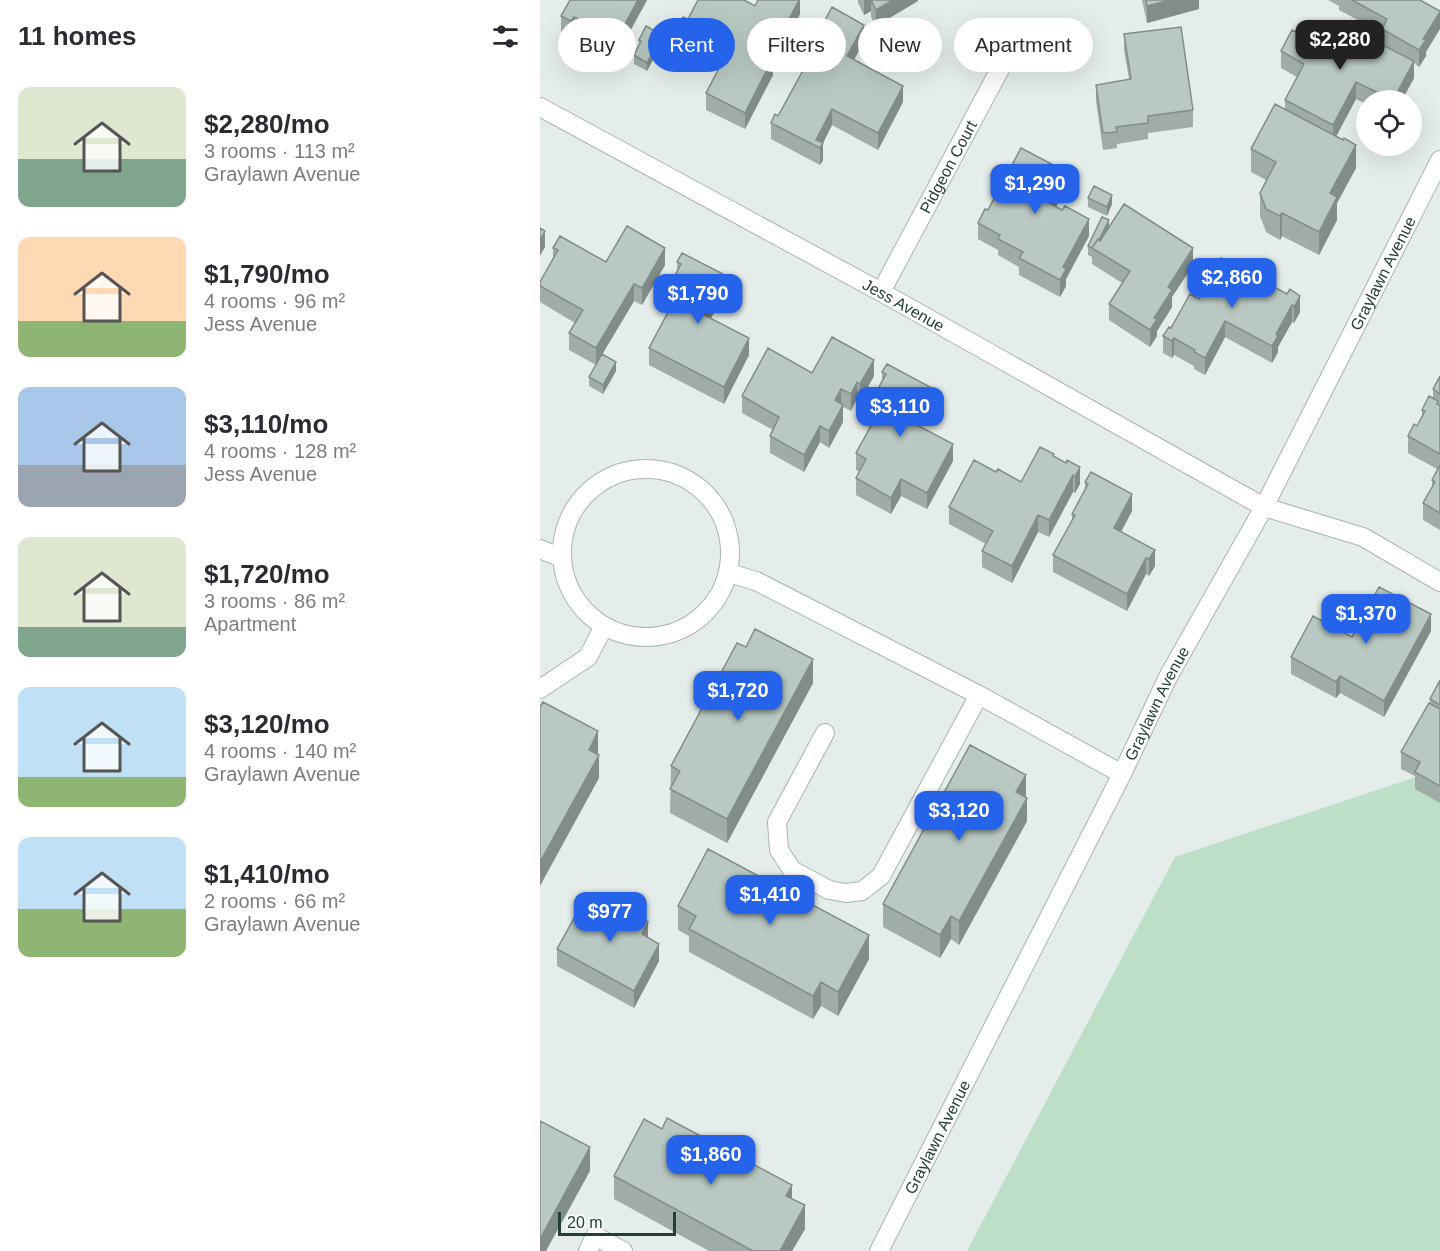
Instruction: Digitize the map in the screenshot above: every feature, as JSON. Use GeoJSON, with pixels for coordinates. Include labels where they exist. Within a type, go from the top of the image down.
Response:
{"type":"FeatureCollection","features":[{"type":"Feature","properties":{"kind":"street","name":"Pidgeon Court"},"geometry":{"type":"LineString","coordinates":[[881,292],[999,72]]}},
{"type":"Feature","properties":{"kind":"street","name":"Jess Avenue"},"geometry":{"type":"LineString","coordinates":[[540,106],[881,292],[1264,507],[1363,537],[1440,582]]}},
{"type":"Feature","properties":{"kind":"street","name":"Graylawn Avenue"},"geometry":{"type":"LineString","coordinates":[[879,1251],[1122,774],[1168,677],[1264,507],[1440,160]]}},
{"type":"Feature","properties":{"kind":"street"},"geometry":{"type":"LineString","coordinates":[[641,469],[663,470],[685,478],[704,491],[718,508],[727,529],[731,551],[729,573],[720,594],[707,612],[690,626],[669,635],[647,638],[625,635],[604,626],[587,614],[574,598],[565,579],[562,558],[563,537],[569,518],[581,498],[598,483],[618,473],[641,469]]}},
{"type":"Feature","properties":{"kind":"street"},"geometry":{"type":"LineString","coordinates":[[540,549],[562,558]]}},
{"type":"Feature","properties":{"kind":"street"},"geometry":{"type":"LineString","coordinates":[[729,573],[756,581],[979,695],[1122,774]]}},
{"type":"Feature","properties":{"kind":"street"},"geometry":{"type":"LineString","coordinates":[[540,689],[588,657],[604,626]]}},
{"type":"Feature","properties":{"kind":"street"},"geometry":{"type":"LineString","coordinates":[[825,733],[777,822],[779,850],[792,870],[829,890],[846,893],[862,891],[881,876],[979,695]]}},
{"type":"Feature","properties":{"kind":"street"},"geometry":{"type":"LineString","coordinates":[[588,1251],[595,1236],[623,1251]]}},
{"type":"Feature","properties":{"kind":"green space"},"geometry":{"type":"Polygon","coordinates":[[[1440,769],[1440,1251],[967,1251],[1175,857],[1440,769]]]}},
{"type":"Feature","properties":{"kind":"building"},"geometry":{"type":"Polygon","coordinates":[[[570,0],[638,0],[628,18],[565,18],[561,16],[570,0]]]}},
{"type":"Feature","properties":{"kind":"building"},"geometry":{"type":"Polygon","coordinates":[[[698,0],[744,0],[755,6],[758,0],[799,0],[790,18],[747,18],[747,72],[766,72],[745,113],[706,93],[717,72],[735,72],[735,18],[689,18],[698,0]]]}},
{"type":"Feature","properties":{"kind":"building"},"geometry":{"type":"Polygon","coordinates":[[[871,0],[893,0],[876,10],[871,0]]]}},
{"type":"Feature","properties":{"kind":"building"},"geometry":{"type":"Polygon","coordinates":[[[1146,0],[1171,0],[1147,6],[1146,0]]]}},
{"type":"Feature","properties":{"kind":"building"},"geometry":{"type":"Polygon","coordinates":[[[1352,0],[1420,0],[1440,12],[1423,39],[1426,40],[1419,50],[1382,29],[1387,19],[1352,0]]]}},
{"type":"Feature","properties":{"kind":"building"},"geometry":{"type":"Polygon","coordinates":[[[832,7],[858,22],[858,36],[847,56],[858,62],[858,72],[877,72],[903,86],[878,133],[832,109],[816,140],[823,143],[820,148],[771,123],[775,114],[778,116],[802,72],[846,72],[846,18],[826,18],[832,7]]]}},
{"type":"Feature","properties":{"kind":"building"},"geometry":{"type":"Polygon","coordinates":[[[1311,24],[1322,30],[1324,27],[1366,48],[1371,39],[1414,61],[1398,90],[1372,90],[1356,82],[1333,125],[1285,100],[1304,64],[1281,51],[1292,30],[1305,36],[1311,24]]]}},
{"type":"Feature","properties":{"kind":"building"},"geometry":{"type":"Polygon","coordinates":[[[646,26],[648,27],[647,63],[636,56],[641,41],[639,40],[646,26]]]}},
{"type":"Feature","properties":{"kind":"building"},"geometry":{"type":"Polygon","coordinates":[[[1181,27],[1193,110],[1148,116],[1148,123],[1116,127],[1117,132],[1103,133],[1096,85],[1131,79],[1124,34],[1181,27]]]}},
{"type":"Feature","properties":{"kind":"building"},"geometry":{"type":"Polygon","coordinates":[[[1275,104],[1356,145],[1330,193],[1337,197],[1319,232],[1282,213],[1280,216],[1266,209],[1260,193],[1276,162],[1251,149],[1275,104]]]}},
{"type":"Feature","properties":{"kind":"building"},"geometry":{"type":"Polygon","coordinates":[[[1021,148],[1065,171],[1049,203],[1062,210],[1065,206],[1089,219],[1063,267],[1066,269],[1060,280],[1019,258],[1023,252],[998,239],[1000,235],[978,223],[985,209],[988,210],[1021,148]]]}},
{"type":"Feature","properties":{"kind":"building"},"geometry":{"type":"Polygon","coordinates":[[[1094,186],[1112,195],[1107,207],[1088,198],[1094,186]]]}},
{"type":"Feature","properties":{"kind":"building"},"geometry":{"type":"Polygon","coordinates":[[[1124,204],[1193,248],[1168,287],[1172,290],[1154,318],[1157,319],[1150,330],[1109,304],[1130,271],[1092,248],[1098,239],[1100,241],[1124,204]]]}},
{"type":"Feature","properties":{"kind":"building"},"geometry":{"type":"Polygon","coordinates":[[[1102,217],[1109,220],[1099,240],[1092,248],[1088,246],[1102,217]]]}},
{"type":"Feature","properties":{"kind":"building"},"geometry":{"type":"Polygon","coordinates":[[[627,226],[665,248],[642,288],[634,284],[596,348],[569,333],[583,310],[540,286],[540,282],[558,250],[553,248],[560,236],[606,262],[627,226]]]}},
{"type":"Feature","properties":{"kind":"building"},"geometry":{"type":"Polygon","coordinates":[[[540,228],[545,231],[540,240],[540,228]]]}},
{"type":"Feature","properties":{"kind":"building"},"geometry":{"type":"Polygon","coordinates":[[[682,253],[725,275],[704,315],[749,338],[724,387],[649,348],[675,299],[665,294],[681,264],[677,262],[682,253]]]}},
{"type":"Feature","properties":{"kind":"building"},"geometry":{"type":"Polygon","coordinates":[[[1221,258],[1287,294],[1290,289],[1300,296],[1294,307],[1292,305],[1272,346],[1225,321],[1205,358],[1174,338],[1172,341],[1163,336],[1169,327],[1171,328],[1190,294],[1199,299],[1221,258]]]}},
{"type":"Feature","properties":{"kind":"building"},"geometry":{"type":"Polygon","coordinates":[[[832,337],[874,360],[860,384],[857,382],[851,394],[841,389],[835,400],[843,405],[829,431],[820,426],[804,455],[770,436],[779,417],[742,396],[768,348],[812,373],[832,337]]]}},
{"type":"Feature","properties":{"kind":"building"},"geometry":{"type":"Polygon","coordinates":[[[602,354],[616,362],[603,385],[589,377],[602,354]]]}},
{"type":"Feature","properties":{"kind":"building"},"geometry":{"type":"Polygon","coordinates":[[[887,364],[930,387],[911,422],[953,444],[927,493],[901,479],[891,498],[856,478],[866,459],[856,453],[878,413],[868,407],[886,374],[882,372],[887,364]]]}},
{"type":"Feature","properties":{"kind":"building"},"geometry":{"type":"Polygon","coordinates":[[[1440,376],[1440,394],[1433,389],[1440,376]]]}},
{"type":"Feature","properties":{"kind":"building"},"geometry":{"type":"Polygon","coordinates":[[[1429,396],[1438,401],[1437,404],[1440,406],[1440,454],[1408,436],[1414,424],[1417,426],[1425,411],[1422,410],[1429,396]]]}},
{"type":"Feature","properties":{"kind":"building"},"geometry":{"type":"Polygon","coordinates":[[[1040,447],[1066,463],[1067,460],[1080,467],[1075,477],[1073,475],[1049,520],[1038,515],[1012,566],[982,551],[993,531],[949,507],[974,460],[996,472],[998,469],[1021,482],[1040,447]]]}},
{"type":"Feature","properties":{"kind":"building"},"geometry":{"type":"Polygon","coordinates":[[[1440,465],[1440,513],[1423,503],[1435,482],[1432,480],[1440,465]]]}},
{"type":"Feature","properties":{"kind":"building"},"geometry":{"type":"Polygon","coordinates":[[[1091,472],[1132,494],[1114,528],[1155,550],[1149,559],[1146,558],[1127,594],[1053,555],[1075,515],[1072,514],[1088,484],[1085,482],[1091,472]]]}},
{"type":"Feature","properties":{"kind":"building"},"geometry":{"type":"Polygon","coordinates":[[[1379,587],[1431,614],[1384,701],[1340,676],[1336,682],[1291,657],[1313,616],[1352,637],[1379,587]]]}},
{"type":"Feature","properties":{"kind":"building"},"geometry":{"type":"Polygon","coordinates":[[[755,629],[813,659],[727,819],[670,789],[680,771],[671,766],[737,643],[746,647],[755,629]]]}},
{"type":"Feature","properties":{"kind":"building"},"geometry":{"type":"Polygon","coordinates":[[[1440,680],[1440,705],[1430,699],[1440,680]]]}},
{"type":"Feature","properties":{"kind":"building"},"geometry":{"type":"Polygon","coordinates":[[[543,702],[598,731],[589,750],[599,755],[540,862],[540,707],[543,702]]]}},
{"type":"Feature","properties":{"kind":"building"},"geometry":{"type":"Polygon","coordinates":[[[1429,703],[1440,709],[1440,786],[1415,772],[1420,762],[1401,752],[1429,703]]]}},
{"type":"Feature","properties":{"kind":"building"},"geometry":{"type":"Polygon","coordinates":[[[970,745],[1026,775],[1016,792],[1027,798],[959,921],[951,916],[940,935],[883,904],[970,745]]]}},
{"type":"Feature","properties":{"kind":"building"},"geometry":{"type":"Polygon","coordinates":[[[708,849],[869,935],[838,992],[821,982],[813,996],[689,929],[696,916],[678,906],[708,849]]]}},
{"type":"Feature","properties":{"kind":"building"},"geometry":{"type":"Polygon","coordinates":[[[608,899],[648,922],[642,934],[659,944],[634,991],[557,949],[583,902],[601,912],[608,899]]]}},
{"type":"Feature","properties":{"kind":"building"},"geometry":{"type":"Polygon","coordinates":[[[667,1118],[792,1185],[786,1196],[805,1205],[780,1251],[753,1251],[614,1176],[644,1119],[662,1129],[667,1118]]]}},
{"type":"Feature","properties":{"kind":"building"},"geometry":{"type":"Polygon","coordinates":[[[540,1121],[590,1147],[540,1239],[540,1121]]]}}]}
